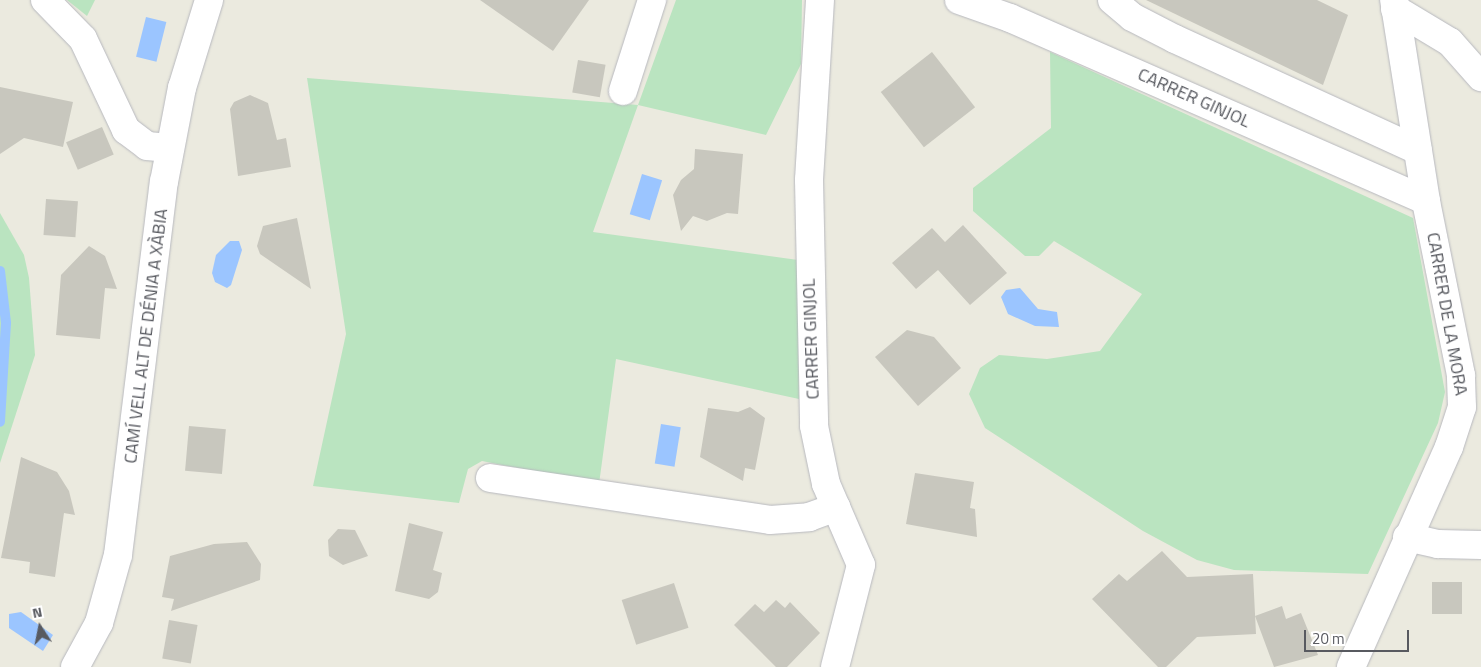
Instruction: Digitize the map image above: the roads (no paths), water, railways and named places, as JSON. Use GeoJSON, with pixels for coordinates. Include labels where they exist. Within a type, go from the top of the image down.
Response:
{"type":"FeatureCollection","features":[{"type":"Feature","properties":{"kind":"street"},"geometry":{"type":"LineString","coordinates":[[45,0],[83,39],[126,130],[147,146],[170,148]]}},
{"type":"Feature","properties":{"kind":"street","name":"CAMÍ VELL ALT DE DÉNIA A XÀBIA"},"geometry":{"type":"LineString","coordinates":[[75,667],[99,624],[118,555],[170,148],[182,88],[208,0]]}},
{"type":"Feature","properties":{"kind":"street"},"geometry":{"type":"LineString","coordinates":[[623,91],[652,0]]}},
{"type":"Feature","properties":{"kind":"street","name":"CARRER GINJOL"},"geometry":{"type":"LineString","coordinates":[[820,0],[809,180],[808,264],[814,426],[820,464],[836,507],[861,564],[861,575],[835,667]]}},
{"type":"Feature","properties":{"kind":"street","name":"CARRER GINJOL"},"geometry":{"type":"LineString","coordinates":[[958,0],[1028,26],[1426,201]]}},
{"type":"Feature","properties":{"kind":"street"},"geometry":{"type":"LineString","coordinates":[[1112,0],[1132,17],[1175,39],[1418,150]]}},
{"type":"Feature","properties":{"kind":"street"},"geometry":{"type":"LineString","coordinates":[[1394,5],[1450,42],[1481,77]]}},
{"type":"Feature","properties":{"kind":"street","name":"CARRER DE LA MORA"},"geometry":{"type":"LineString","coordinates":[[1351,667],[1460,421],[1463,393],[1426,201],[1394,5]]}},
{"type":"Feature","properties":{"kind":"street"},"geometry":{"type":"LineString","coordinates":[[490,478],[770,520],[810,517],[836,507]]}},
{"type":"Feature","properties":{"kind":"street"},"geometry":{"type":"LineString","coordinates":[[1407,537],[1438,544],[1481,544]]}},
{"type":"Feature","properties":{"kind":"water"},"geometry":{"type":"Polygon","coordinates":[[[146,17],[166,22],[156,62],[136,57],[146,17]]]}},
{"type":"Feature","properties":{"kind":"water"},"geometry":{"type":"Polygon","coordinates":[[[642,174],[662,180],[650,220],[630,214],[642,174]]]}},
{"type":"Feature","properties":{"kind":"water"},"geometry":{"type":"Polygon","coordinates":[[[230,241],[239,241],[242,250],[231,285],[227,288],[215,282],[212,273],[216,255],[230,241]]]}},
{"type":"Feature","properties":{"kind":"water"},"geometry":{"type":"Polygon","coordinates":[[[1020,288],[1038,309],[1057,312],[1059,327],[1035,326],[1008,314],[1001,297],[1006,290],[1020,288]]]}},
{"type":"Feature","properties":{"kind":"water"},"geometry":{"type":"Polygon","coordinates":[[[661,424],[681,427],[674,467],[655,464],[661,424]]]}},
{"type":"Feature","properties":{"kind":"water"},"geometry":{"type":"Polygon","coordinates":[[[21,612],[53,635],[43,651],[9,628],[9,614],[21,612]]]}},
{"type":"Feature","properties":{"kind":"waterway"},"geometry":{"type":"LineString","coordinates":[[0,271],[6,323],[0,422]]}}]}
